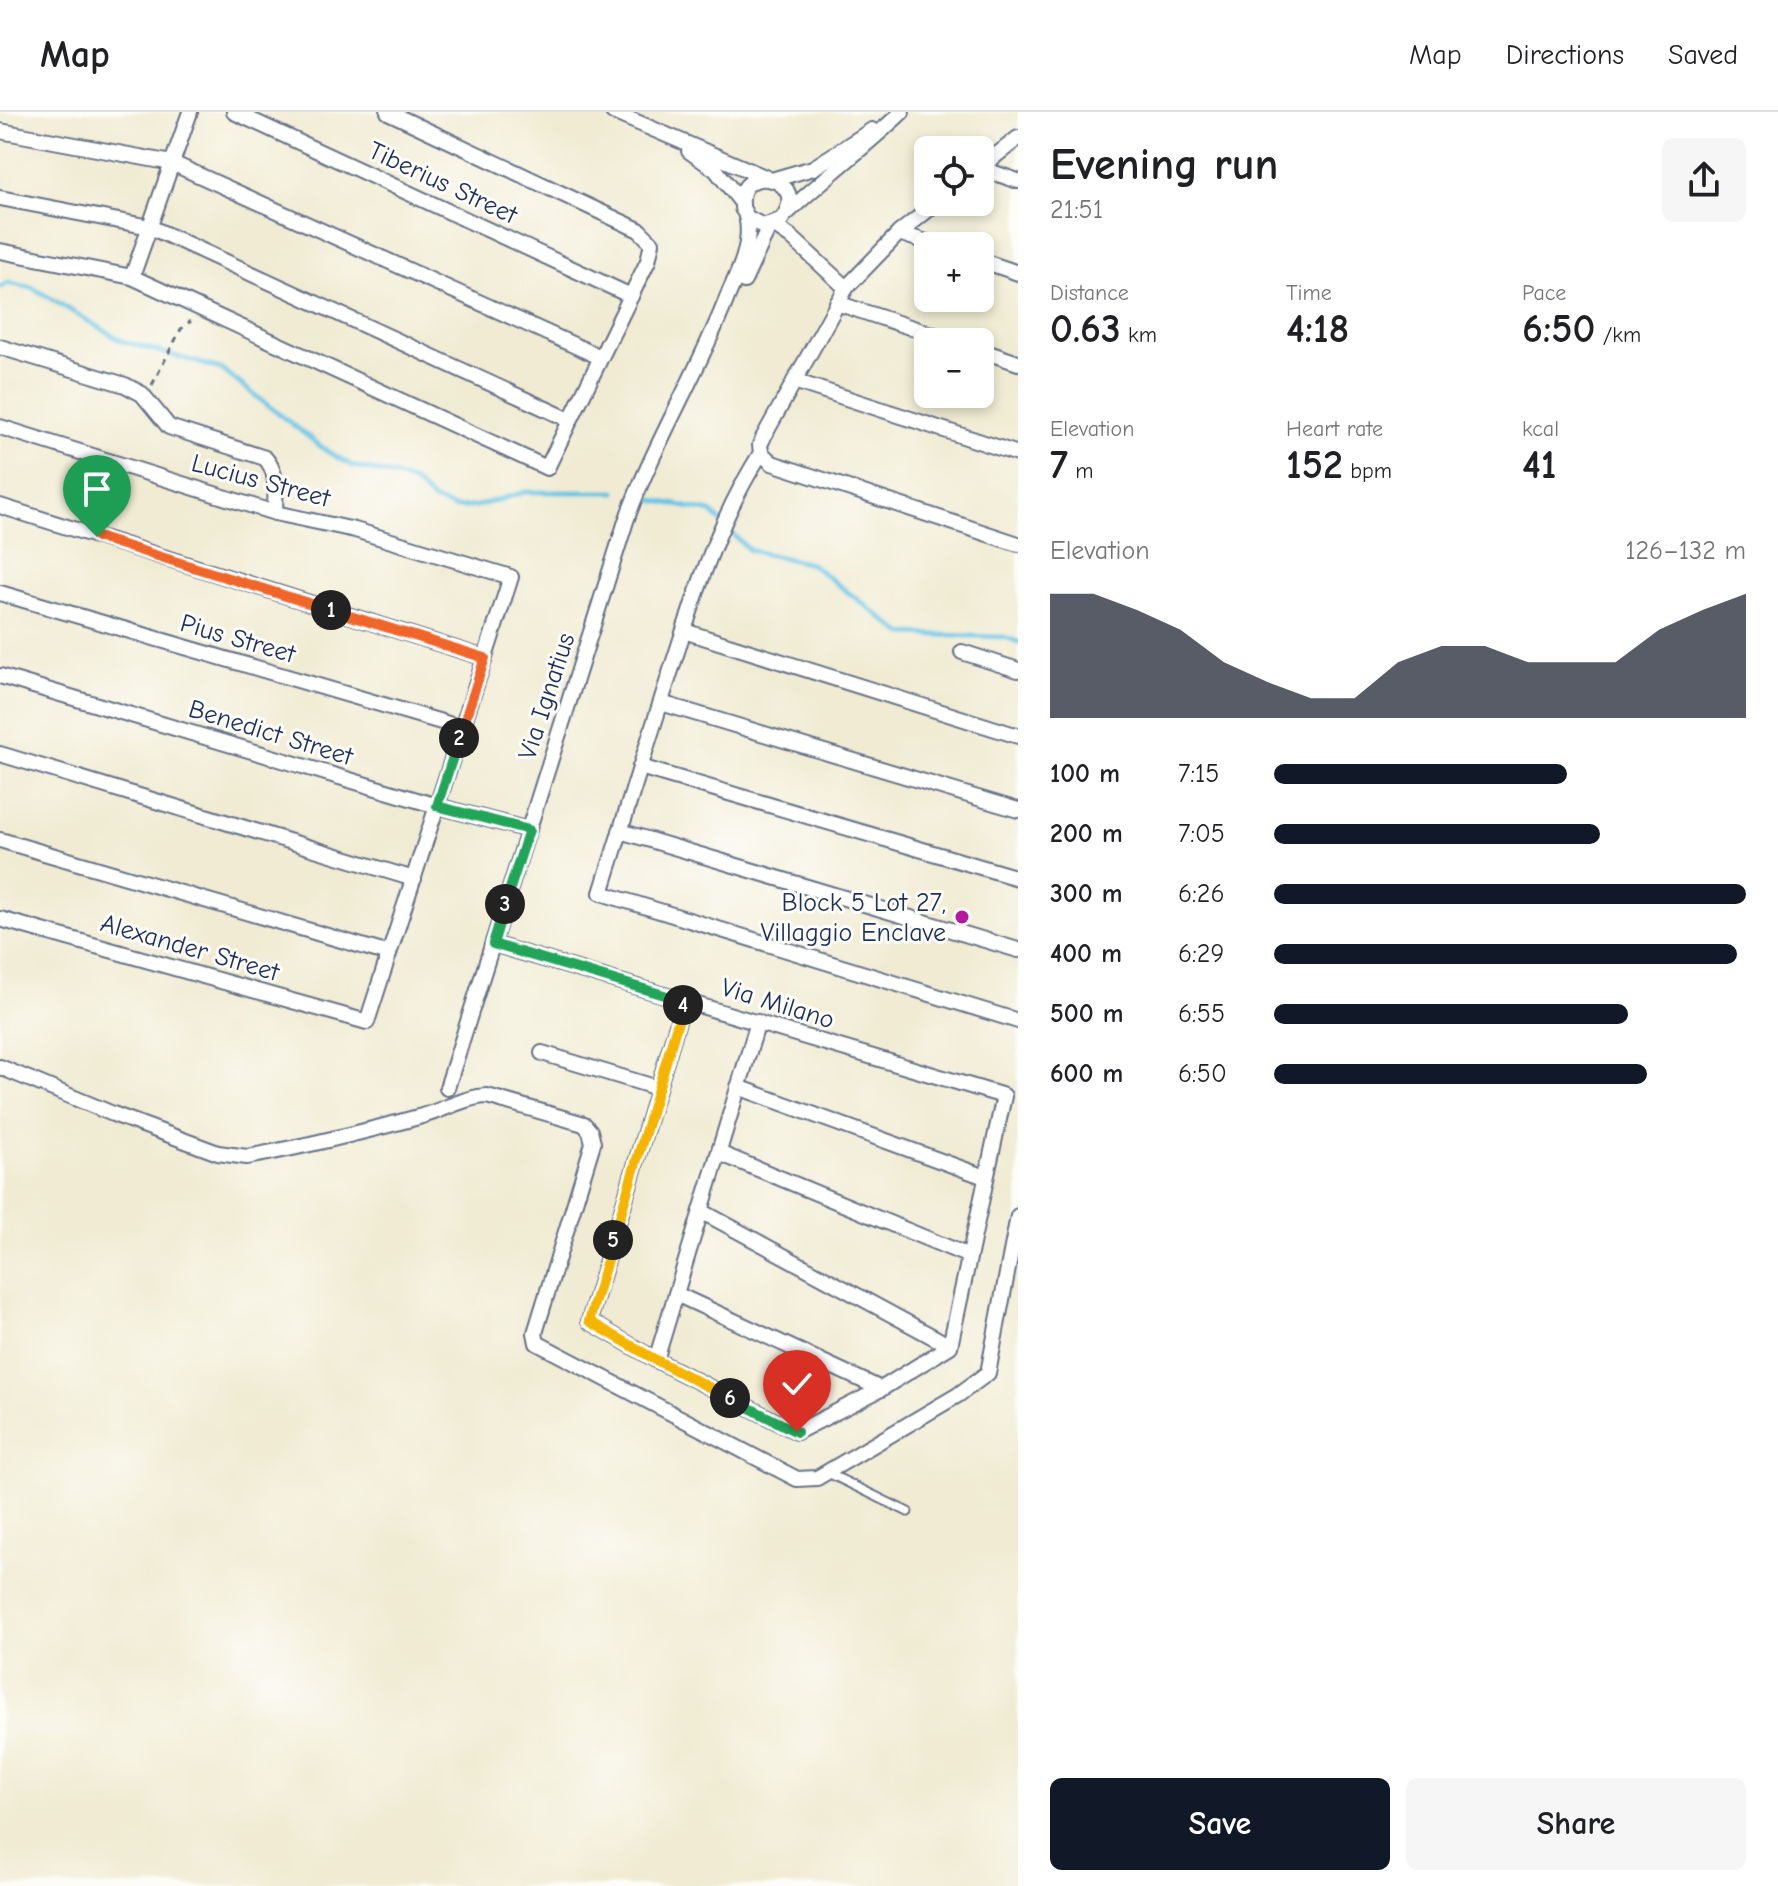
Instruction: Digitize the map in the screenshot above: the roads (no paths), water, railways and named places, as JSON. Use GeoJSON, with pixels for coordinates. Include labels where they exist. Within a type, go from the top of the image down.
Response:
{"type":"FeatureCollection","features":[{"type":"Feature","properties":{"kind":"street"},"geometry":{"type":"LineString","coordinates":[[132,277],[190,112]]}},
{"type":"Feature","properties":{"kind":"street","name":"Tiberius Street"},"geometry":{"type":"LineString","coordinates":[[234,112],[631,296]]}},
{"type":"Feature","properties":{"kind":"street"},"geometry":{"type":"LineString","coordinates":[[0,251],[132,277],[547,468],[648,261],[652,243],[639,230],[388,112]]}},
{"type":"Feature","properties":{"kind":"street"},"geometry":{"type":"LineString","coordinates":[[613,112],[781,184],[789,197],[779,220]]}},
{"type":"Feature","properties":{"kind":"street","name":"Via Ignatius"},"geometry":{"type":"LineString","coordinates":[[771,178],[827,162],[900,112]]}},
{"type":"Feature","properties":{"kind":"street","name":"Via Ignatius"},"geometry":{"type":"LineString","coordinates":[[714,329],[779,220],[900,112]]}},
{"type":"Feature","properties":{"kind":"street"},"geometry":{"type":"LineString","coordinates":[[0,131],[172,163],[600,357]]}},
{"type":"Feature","properties":{"kind":"street"},"geometry":{"type":"LineString","coordinates":[[665,136],[716,170],[757,224],[779,220]]}},
{"type":"Feature","properties":{"kind":"street"},"geometry":{"type":"LineString","coordinates":[[994,157],[1018,138]]}},
{"type":"Feature","properties":{"kind":"street"},"geometry":{"type":"LineString","coordinates":[[994,173],[1018,181]]}},
{"type":"Feature","properties":{"kind":"street"},"geometry":{"type":"LineString","coordinates":[[744,209],[746,187],[752,182],[771,178]]}},
{"type":"Feature","properties":{"kind":"street"},"geometry":{"type":"LineString","coordinates":[[0,198],[150,227],[570,420]]}},
{"type":"Feature","properties":{"kind":"street","name":"Via Ignatius"},"geometry":{"type":"LineString","coordinates":[[447,1088],[626,521],[641,479],[714,329],[746,250],[744,209]]}},
{"type":"Feature","properties":{"kind":"street"},"geometry":{"type":"LineString","coordinates":[[920,216],[899,233],[846,288],[764,436],[761,453],[772,463],[1018,544]]}},
{"type":"Feature","properties":{"kind":"street"},"geometry":{"type":"LineString","coordinates":[[779,220],[791,237],[846,288]]}},
{"type":"Feature","properties":{"kind":"street"},"geometry":{"type":"LineString","coordinates":[[899,233],[914,238]]}},
{"type":"Feature","properties":{"kind":"street"},"geometry":{"type":"LineString","coordinates":[[994,265],[1018,273]]}},
{"type":"Feature","properties":{"kind":"street"},"geometry":{"type":"LineString","coordinates":[[837,303],[914,328]]}},
{"type":"Feature","properties":{"kind":"street"},"geometry":{"type":"LineString","coordinates":[[0,347],[125,385],[142,394],[169,427],[265,458],[275,476],[275,513]]}},
{"type":"Feature","properties":{"kind":"street"},"geometry":{"type":"LineString","coordinates":[[994,355],[1018,363]]}},
{"type":"Feature","properties":{"kind":"street"},"geometry":{"type":"LineString","coordinates":[[794,381],[1018,454]]}},
{"type":"Feature","properties":{"kind":"street","name":"Lucius Street"},"geometry":{"type":"LineString","coordinates":[[0,427],[275,513],[355,530],[511,577],[485,658]]}},
{"type":"Feature","properties":{"kind":"street"},"geometry":{"type":"LineString","coordinates":[[761,453],[741,483],[716,537],[601,893],[1018,1021]]}},
{"type":"Feature","properties":{"kind":"street"},"geometry":{"type":"LineString","coordinates":[[0,506],[485,658],[389,954],[0,840]]}},
{"type":"Feature","properties":{"kind":"street","name":"Pius Street"},"geometry":{"type":"LineString","coordinates":[[0,593],[462,728]]}},
{"type":"Feature","properties":{"kind":"street"},"geometry":{"type":"LineString","coordinates":[[684,631],[1018,736]]}},
{"type":"Feature","properties":{"kind":"street"},"geometry":{"type":"LineString","coordinates":[[962,652],[1018,670]]}},
{"type":"Feature","properties":{"kind":"street","name":"Benedict Street"},"geometry":{"type":"LineString","coordinates":[[0,676],[437,806],[529,830]]}},
{"type":"Feature","properties":{"kind":"street"},"geometry":{"type":"LineString","coordinates":[[661,703],[1018,810]]}},
{"type":"Feature","properties":{"kind":"street"},"geometry":{"type":"LineString","coordinates":[[0,754],[414,879]]}},
{"type":"Feature","properties":{"kind":"street"},"geometry":{"type":"LineString","coordinates":[[640,767],[1018,878]]}},
{"type":"Feature","properties":{"kind":"street"},"geometry":{"type":"LineString","coordinates":[[620,831],[1018,950]]}},
{"type":"Feature","properties":{"kind":"street","name":"Alexander Street"},"geometry":{"type":"LineString","coordinates":[[0,919],[367,1022],[389,954]]}},
{"type":"Feature","properties":{"kind":"street","name":"Via Milano"},"geometry":{"type":"LineString","coordinates":[[493,944],[1004,1096],[985,1177]]}},
{"type":"Feature","properties":{"kind":"street"},"geometry":{"type":"LineString","coordinates":[[684,1001],[589,1321],[656,1360],[797,1432],[881,1389],[950,1346],[985,1177],[738,1087]]}},
{"type":"Feature","properties":{"kind":"street"},"geometry":{"type":"LineString","coordinates":[[656,1360],[758,1022]]}},
{"type":"Feature","properties":{"kind":"street"},"geometry":{"type":"LineString","coordinates":[[542,1053],[658,1088]]}},
{"type":"Feature","properties":{"kind":"street"},"geometry":{"type":"LineString","coordinates":[[0,1067],[113,1114],[218,1153],[234,1156],[247,1157],[335,1139],[424,1115],[476,1096],[487,1096],[584,1124],[590,1131],[593,1143],[535,1333],[537,1343],[787,1475],[807,1480],[958,1395],[988,1373],[1018,1216]]}},
{"type":"Feature","properties":{"kind":"street"},"geometry":{"type":"LineString","coordinates":[[719,1153],[969,1256]]}},
{"type":"Feature","properties":{"kind":"street"},"geometry":{"type":"LineString","coordinates":[[701,1211],[950,1346]]}},
{"type":"Feature","properties":{"kind":"street"},"geometry":{"type":"LineString","coordinates":[[676,1294],[881,1389]]}},
{"type":"Feature","properties":{"kind":"lane"},"geometry":{"type":"LineString","coordinates":[[826,1472],[908,1512]]}},
{"type":"Feature","properties":{"kind":"waterway"},"geometry":{"type":"LineString","coordinates":[[0,287],[9,283],[33,288],[122,341],[221,369],[328,452],[353,466],[414,482],[433,500],[454,508],[477,506],[525,492],[615,492]]}},
{"type":"Feature","properties":{"kind":"waterway"},"geometry":{"type":"LineString","coordinates":[[648,499],[711,512],[749,550],[811,564],[903,634],[1005,637],[1018,642]]}},
{"type":"Feature","properties":{"kind":"place","name":"Block 5 Lot 27, Villaggio Enclave"},"geometry":{"type":"Point","coordinates":[962,917]}}]}
